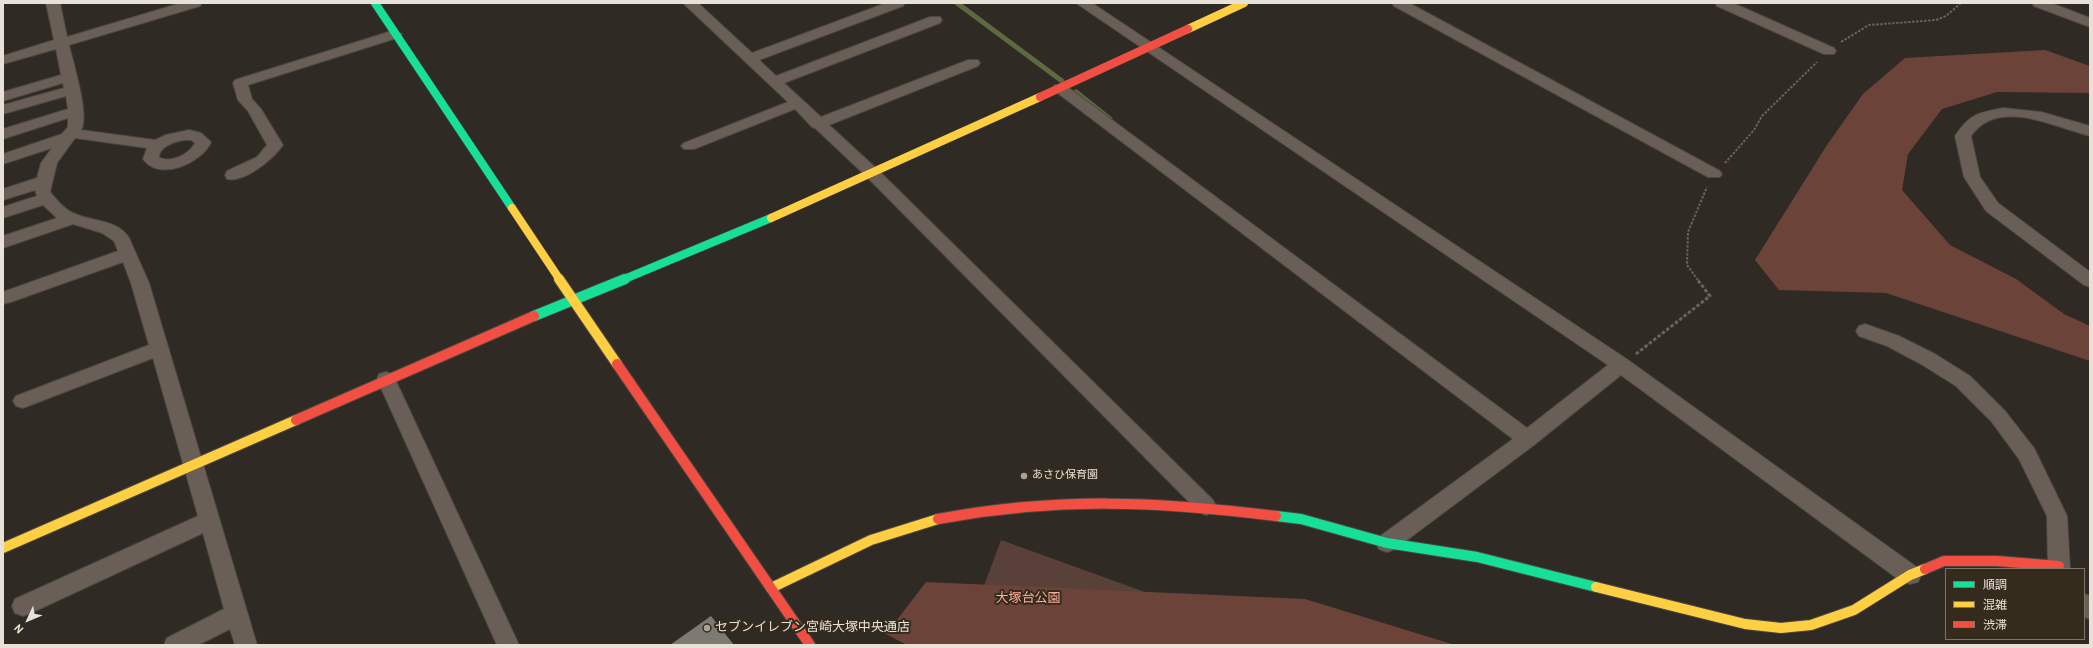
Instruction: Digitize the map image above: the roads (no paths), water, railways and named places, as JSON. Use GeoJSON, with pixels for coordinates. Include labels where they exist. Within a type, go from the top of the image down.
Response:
{"type":"FeatureCollection","features":[{"type":"Feature","properties":{"kind":"street"},"geometry":{"type":"LineString","coordinates":[[3,60],[195,3]]}},
{"type":"Feature","properties":{"kind":"street"},"geometry":{"type":"LineString","coordinates":[[375,3],[573,299],[810,645]]}},
{"type":"Feature","properties":{"kind":"street"},"geometry":{"type":"LineString","coordinates":[[690,3],[817,124],[871,172],[1206,506]]}},
{"type":"Feature","properties":{"kind":"street"},"geometry":{"type":"LineString","coordinates":[[748,59],[898,3]]}},
{"type":"Feature","properties":{"kind":"street"},"geometry":{"type":"LineString","coordinates":[[1083,3],[1621,365],[1910,575]]}},
{"type":"Feature","properties":{"kind":"street"},"geometry":{"type":"LineString","coordinates":[[3,548],[386,379],[573,299],[778,215],[1150,48],[1207,19],[1244,3]]}},
{"type":"Feature","properties":{"kind":"street"},"geometry":{"type":"LineString","coordinates":[[1399,3],[1714,174]]}},
{"type":"Feature","properties":{"kind":"street"},"geometry":{"type":"LineString","coordinates":[[1722,3],[1829,51]]}},
{"type":"Feature","properties":{"kind":"street"},"geometry":{"type":"LineString","coordinates":[[2039,3],[2090,23]]}},
{"type":"Feature","properties":{"kind":"street"},"geometry":{"type":"LineString","coordinates":[[57,4],[62,43],[76,112],[75,127],[49,163],[42,192],[46,198],[66,216],[108,229],[121,238],[140,283],[246,645]]}},
{"type":"Feature","properties":{"kind":"street"},"geometry":{"type":"LineString","coordinates":[[773,82],[935,20]]}},
{"type":"Feature","properties":{"kind":"street"},"geometry":{"type":"LineString","coordinates":[[232,175],[262,160],[275,145],[258,115],[245,100],[240,84],[396,34]]}},
{"type":"Feature","properties":{"kind":"street"},"geometry":{"type":"LineString","coordinates":[[817,124],[972,63]]}},
{"type":"Feature","properties":{"kind":"street"},"geometry":{"type":"LineString","coordinates":[[3,97],[70,83]]}},
{"type":"Feature","properties":{"kind":"street"},"geometry":{"type":"LineString","coordinates":[[3,110],[70,83]]}},
{"type":"Feature","properties":{"kind":"street"},"geometry":{"type":"LineString","coordinates":[[1060,88],[1527,439]]}},
{"type":"Feature","properties":{"kind":"street"},"geometry":{"type":"LineString","coordinates":[[688,146],[796,104]]}},
{"type":"Feature","properties":{"kind":"street"},"geometry":{"type":"LineString","coordinates":[[3,134],[76,112]]}},
{"type":"Feature","properties":{"kind":"street"},"geometry":{"type":"LineString","coordinates":[[2090,131],[2047,117],[2018,113],[2000,114],[1981,119],[1969,127],[1963,136],[1972,177],[1992,207],[2090,281]]}},
{"type":"Feature","properties":{"kind":"street"},"geometry":{"type":"LineString","coordinates":[[3,159],[68,136],[158,145]]}},
{"type":"Feature","properties":{"kind":"street"},"geometry":{"type":"LineString","coordinates":[[3,195],[45,181]]}},
{"type":"Feature","properties":{"kind":"street"},"geometry":{"type":"LineString","coordinates":[[3,213],[46,198]]}},
{"type":"Feature","properties":{"kind":"street"},"geometry":{"type":"LineString","coordinates":[[3,242],[72,219]]}},
{"type":"Feature","properties":{"kind":"street"},"geometry":{"type":"LineString","coordinates":[[5,298],[128,254]]}},
{"type":"Feature","properties":{"kind":"street"},"geometry":{"type":"LineString","coordinates":[[771,588],[871,540],[924,522],[1014,505],[1051,502],[1131,502],[1206,506],[1301,519],[1387,543],[1477,557],[1738,622],[1781,628],[1811,625],[1854,610],[1910,575],[1944,561],[1997,561],[2059,567],[2057,516],[2027,454],[1998,416],[1963,381],[1928,359],[1893,341],[1865,331]]}},
{"type":"Feature","properties":{"kind":"street"},"geometry":{"type":"LineString","coordinates":[[23,401],[159,348]]}},
{"type":"Feature","properties":{"kind":"street"},"geometry":{"type":"LineString","coordinates":[[1387,543],[1527,439],[1621,365]]}},
{"type":"Feature","properties":{"kind":"street"},"geometry":{"type":"LineString","coordinates":[[386,379],[508,645]]}},
{"type":"Feature","properties":{"kind":"street"},"geometry":{"type":"LineString","coordinates":[[23,606],[209,520]]}},
{"type":"Feature","properties":{"kind":"street"},"geometry":{"type":"LineString","coordinates":[[175,645],[237,614]]}},
{"type":"Feature","properties":{"kind":"waterway"},"geometry":{"type":"LineString","coordinates":[[957,3],[1062,81]]}},
{"type":"Feature","properties":{"kind":"waterway"},"geometry":{"type":"LineString","coordinates":[[1076,92],[1110,119]]}},
{"type":"Feature","properties":{"kind":"place","name":"あさひ保育園"},"geometry":{"type":"Point","coordinates":[1024,476]}},
{"type":"Feature","properties":{"kind":"place","name":"セブンイレブン宮崎大塚中央通店"},"geometry":{"type":"Point","coordinates":[707,628]}},
{"type":"Feature","properties":{"kind":"park label","name":"大塚台公園"},"geometry":{"type":"Point","coordinates":[1028,599]}}]}
